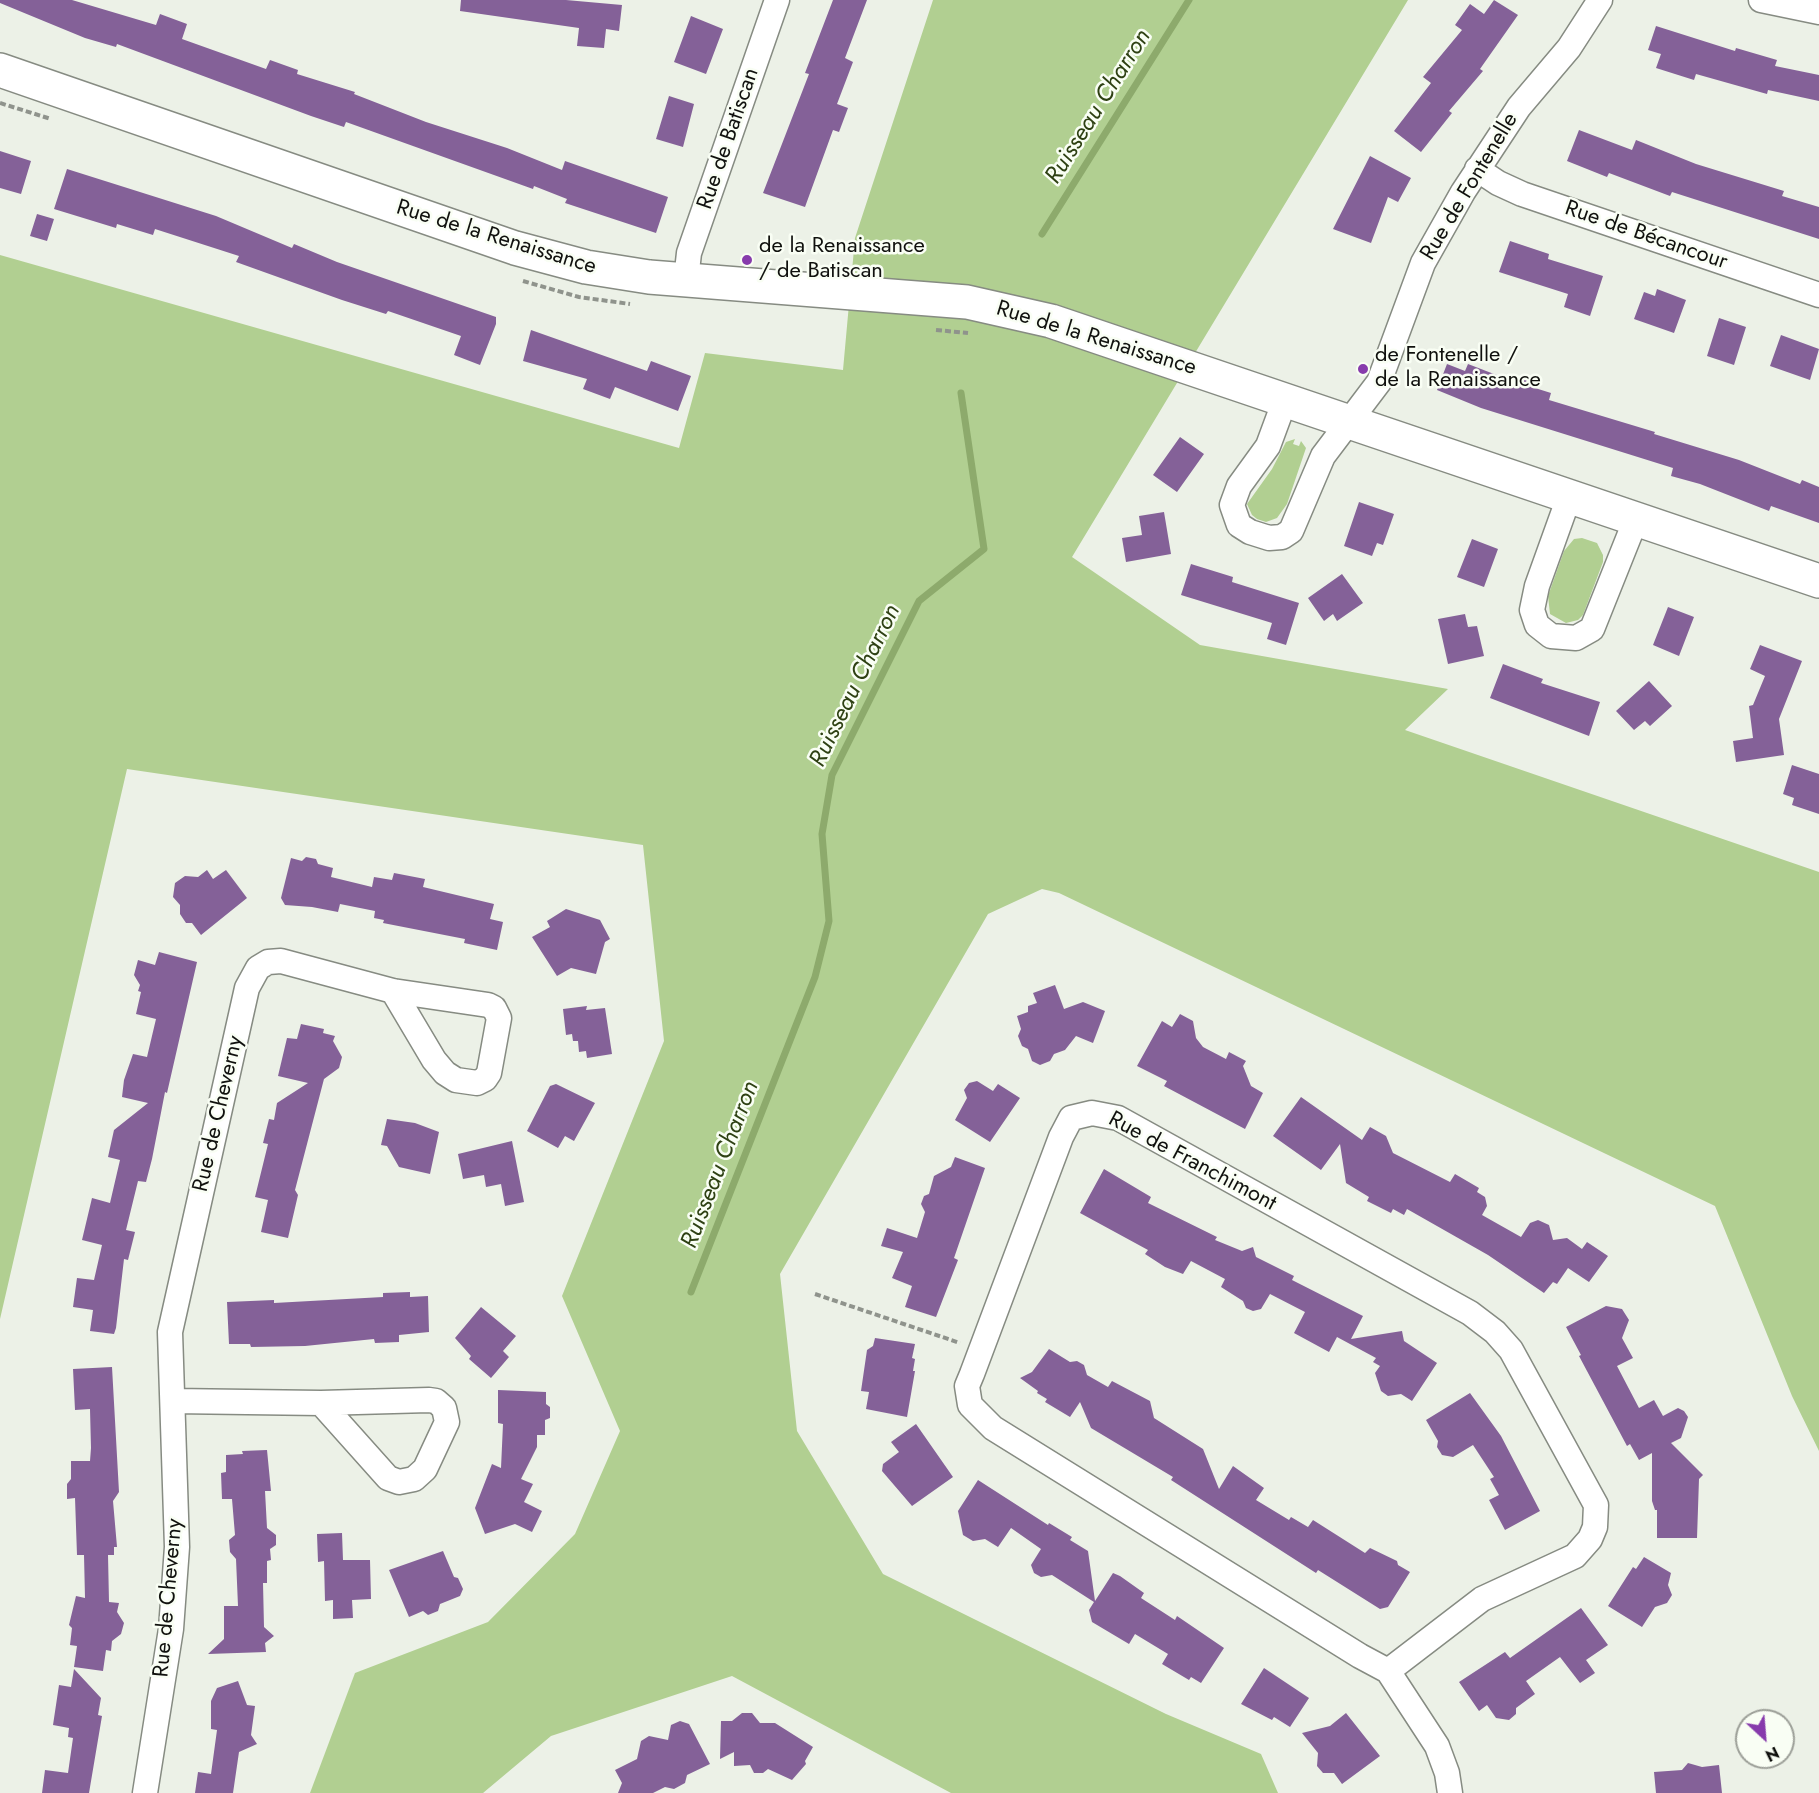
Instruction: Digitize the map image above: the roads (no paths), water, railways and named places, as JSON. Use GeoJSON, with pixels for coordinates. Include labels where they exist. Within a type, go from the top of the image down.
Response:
{"type":"FeatureCollection","features":[{"type":"Feature","properties":{"kind":"street","name":"Rue de Batiscan"},"geometry":{"type":"LineString","coordinates":[[686,280],[689,253],[777,0]]}},
{"type":"Feature","properties":{"kind":"street","name":"Rue de Fontenelle"},"geometry":{"type":"LineString","coordinates":[[1349,422],[1379,382],[1431,245],[1518,107],[1569,48],[1600,0]]}},
{"type":"Feature","properties":{"kind":"street"},"geometry":{"type":"LineString","coordinates":[[1761,0],[1819,12]]}},
{"type":"Feature","properties":{"kind":"street","name":"Rue de la Renaissance"},"geometry":{"type":"LineString","coordinates":[[0,70],[515,248],[605,271],[686,280],[908,296],[1010,310],[1112,339],[1819,581]]}},
{"type":"Feature","properties":{"kind":"street","name":"Rue de Bécancour"},"geometry":{"type":"LineString","coordinates":[[1477,169],[1498,183],[1522,194],[1819,295]]}},
{"type":"Feature","properties":{"kind":"street"},"geometry":{"type":"LineString","coordinates":[[1285,400],[1268,446],[1239,486],[1232,505],[1239,525],[1259,536],[1276,538],[1291,531],[1323,456],[1349,422]]}},
{"type":"Feature","properties":{"kind":"street"},"geometry":{"type":"LineString","coordinates":[[1569,496],[1537,586],[1532,610],[1537,625],[1551,636],[1576,638],[1592,629],[1636,519]]}},
{"type":"Feature","properties":{"kind":"street","name":"Rue de Cheverny"},"geometry":{"type":"LineString","coordinates":[[145,1793],[171,1629],[177,1546],[170,1354],[172,1318],[247,988],[253,973],[268,962],[288,962],[393,991],[494,1008],[499,1018],[498,1026],[485,1079],[477,1083],[469,1082],[456,1080],[445,1073],[434,1060],[393,991]]}},
{"type":"Feature","properties":{"kind":"street","name":"Rue de Franchimont"},"geometry":{"type":"LineString","coordinates":[[1388,1671],[1482,1599],[1575,1556],[1590,1539],[1595,1527],[1596,1505],[1511,1350],[1483,1321],[1118,1118],[1092,1113],[1071,1118],[1065,1126],[981,1350],[967,1395],[970,1405],[982,1420],[1360,1656],[1388,1671],[1437,1746],[1447,1773],[1450,1793]]}},
{"type":"Feature","properties":{"kind":"street"},"geometry":{"type":"LineString","coordinates":[[173,1401],[321,1403],[436,1401],[447,1413],[447,1422],[425,1469],[414,1479],[399,1482],[388,1478],[321,1403]]}},
{"type":"Feature","properties":{"kind":"waterway","name":"Ruisseau Charron"},"geometry":{"type":"LineString","coordinates":[[1042,234],[1189,0]]}},
{"type":"Feature","properties":{"kind":"waterway","name":"Ruisseau Charron"},"geometry":{"type":"LineString","coordinates":[[691,1292],[815,977],[829,921],[822,834],[832,775],[919,601],[984,549],[961,393]]}},
{"type":"Feature","properties":{"kind":"place","name":"de la Renaissance / de Batiscan"},"geometry":{"type":"Point","coordinates":[747,260]}},
{"type":"Feature","properties":{"kind":"place","name":"de Fontenelle / de la Renaissance"},"geometry":{"type":"Point","coordinates":[1363,369]}}]}
